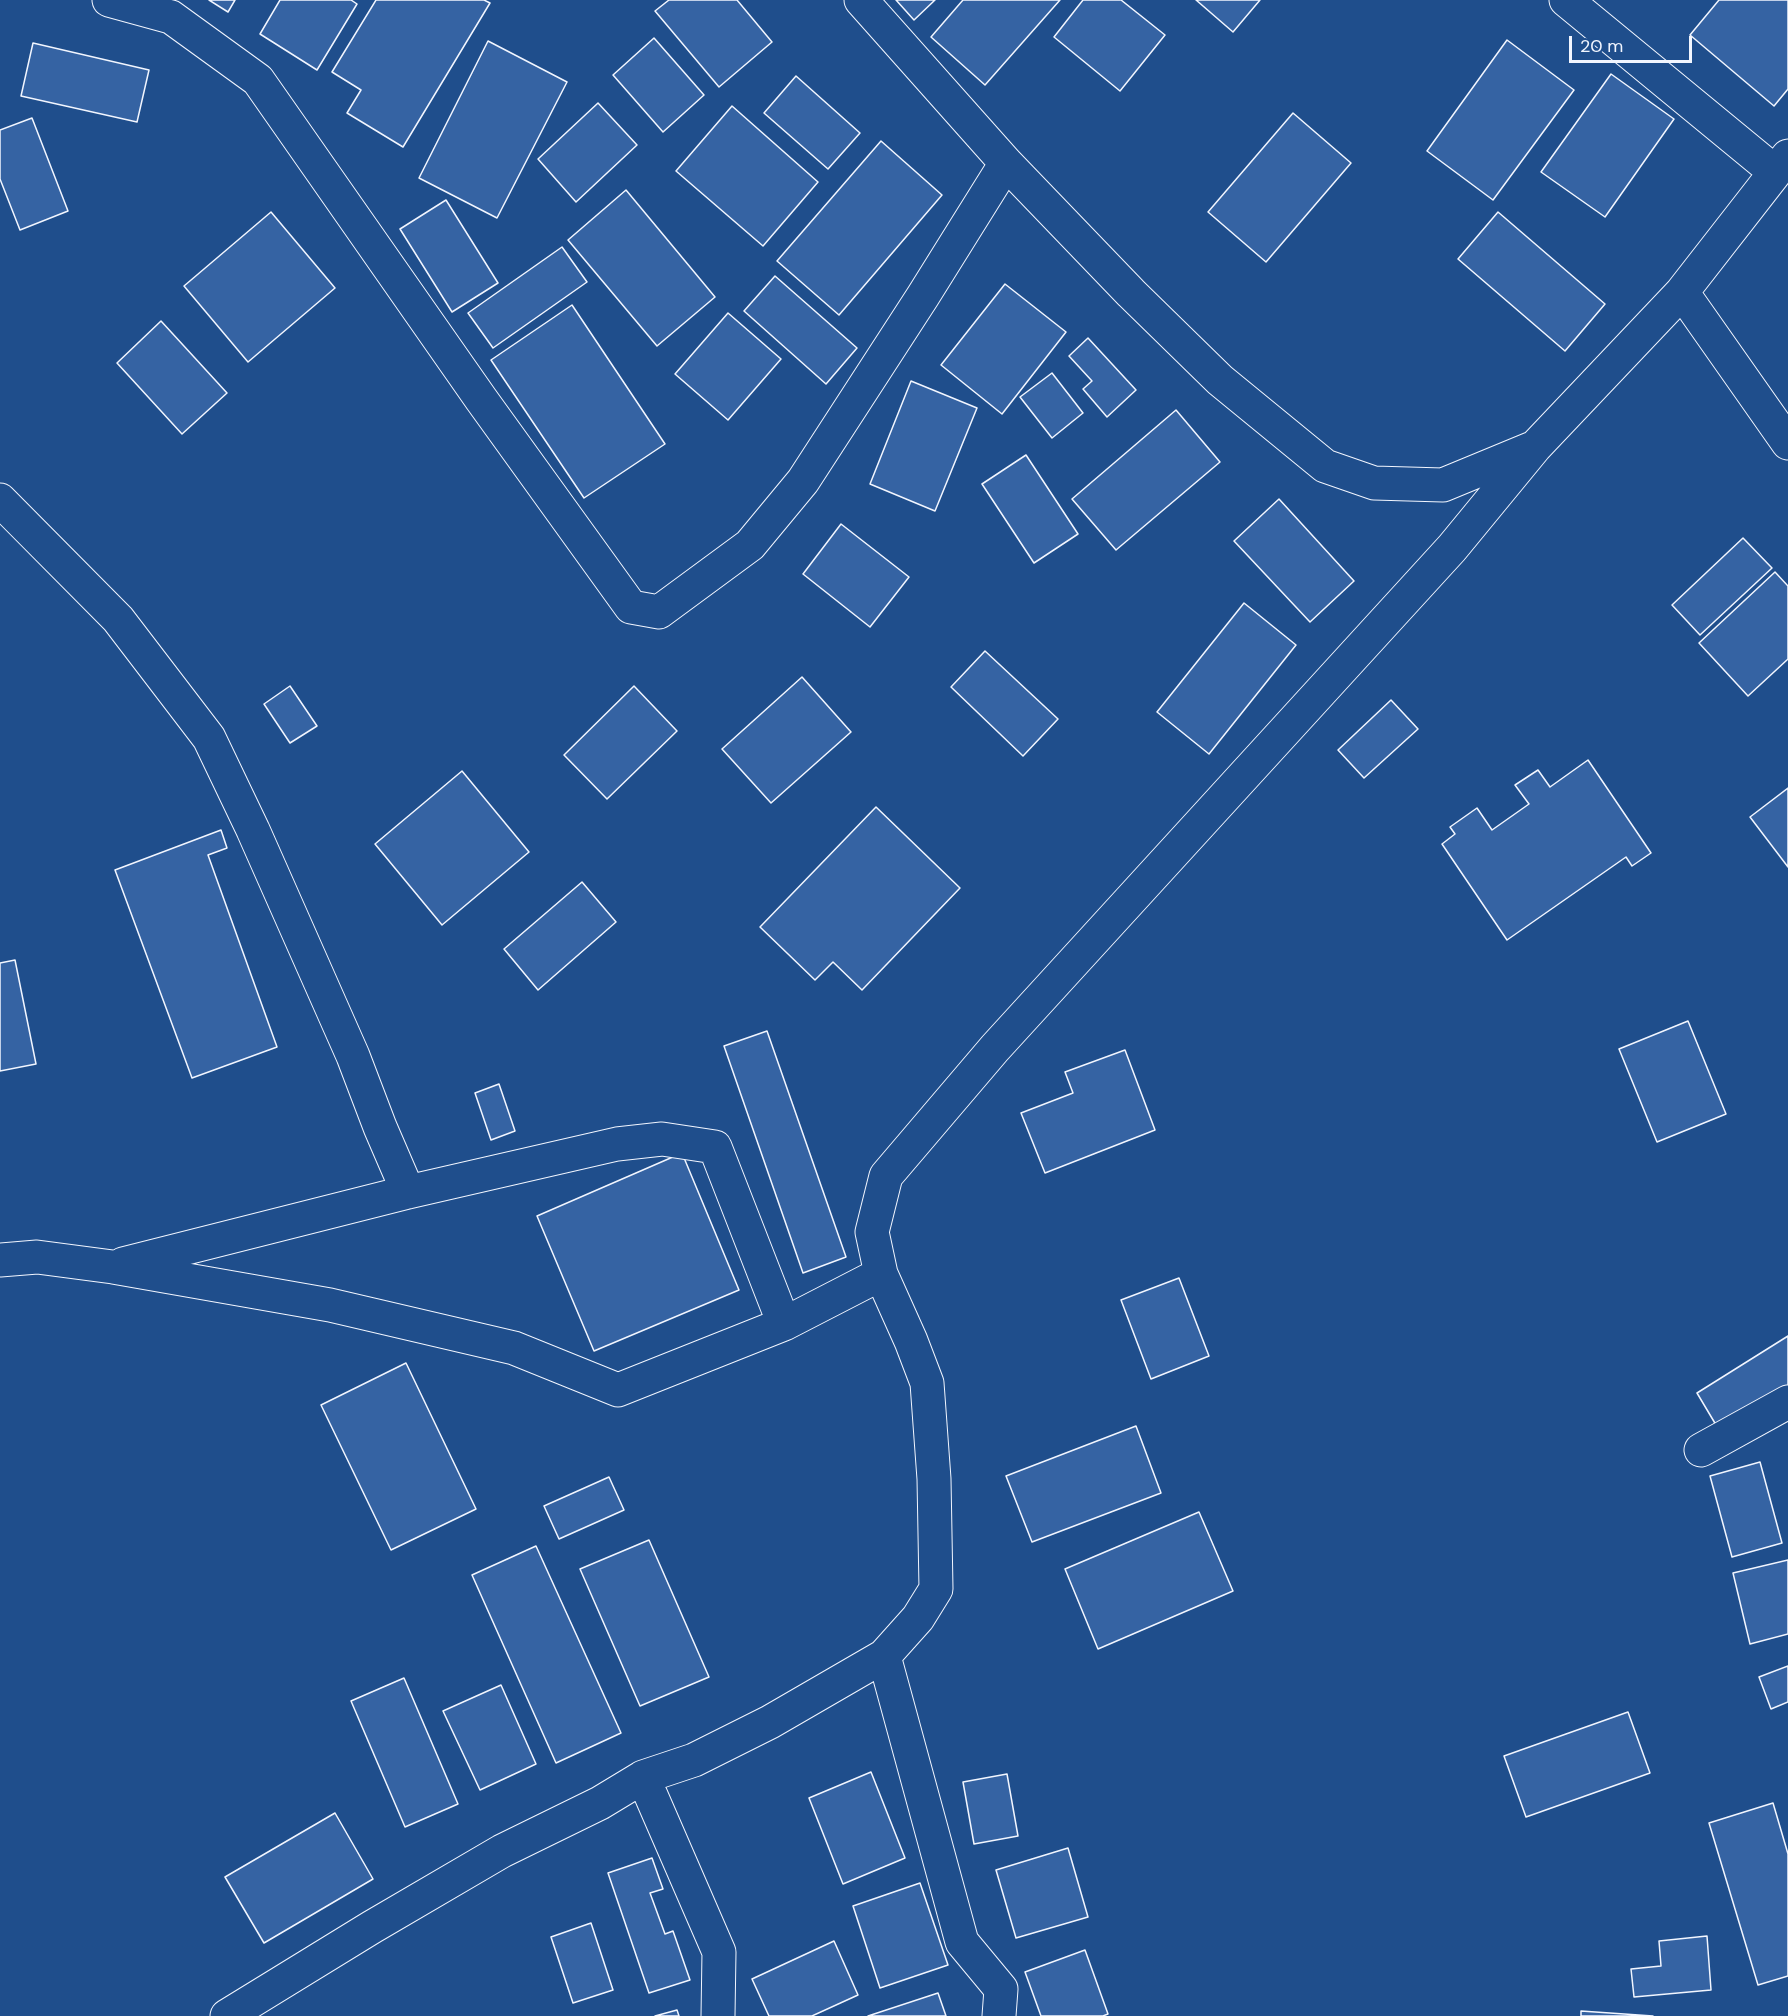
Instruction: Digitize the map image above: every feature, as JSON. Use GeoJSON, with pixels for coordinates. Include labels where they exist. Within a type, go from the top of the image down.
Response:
{"type":"FeatureCollection","features":[{"type":"Feature","properties":{"kind":"street"},"geometry":{"type":"LineString","coordinates":[[109,0],[171,17],[258,80],[481,399],[631,607],[658,612],[750,545],[802,481],[923,296],[1006,163]]}},
{"type":"Feature","properties":{"kind":"street"},"geometry":{"type":"LineString","coordinates":[[861,0],[1006,163],[1131,293],[1212,372],[1325,465],[1374,483],[1443,485],[1535,447]]}},
{"type":"Feature","properties":{"kind":"street"},"geometry":{"type":"LineString","coordinates":[[227,2016],[502,1851],[600,1803],[643,1778],[694,1760],[752,1731],[884,1656],[918,1618],[936,1589],[934,1479],[927,1383],[881,1274],[872,1232],[886,1176],[994,1048],[1452,548],[1535,447],[1682,292],[1782,164],[1566,0]]}},
{"type":"Feature","properties":{"kind":"street"},"geometry":{"type":"LineString","coordinates":[[1682,292],[1788,443]]}},
{"type":"Feature","properties":{"kind":"street"},"geometry":{"type":"LineString","coordinates":[[0,500],[118,619],[209,738],[253,830],[344,1035],[408,1192]]}},
{"type":"Feature","properties":{"kind":"street"},"geometry":{"type":"LineString","coordinates":[[113,1267],[408,1192],[617,1144],[662,1139],[715,1147],[784,1324]]}},
{"type":"Feature","properties":{"kind":"street"},"geometry":{"type":"LineString","coordinates":[[0,1260],[37,1257],[113,1267],[330,1305],[514,1348],[618,1390],[784,1324],[881,1274]]}},
{"type":"Feature","properties":{"kind":"street"},"geometry":{"type":"LineString","coordinates":[[1701,1450],[1788,1402]]}},
{"type":"Feature","properties":{"kind":"street"},"geometry":{"type":"LineString","coordinates":[[884,1656],[962,1942],[1001,1989],[999,2016]]}},
{"type":"Feature","properties":{"kind":"street"},"geometry":{"type":"LineString","coordinates":[[643,1778],[719,1952],[718,2016]]}},
{"type":"Feature","properties":{"kind":"building"},"geometry":{"type":"Polygon","coordinates":[[[209,0],[235,0],[228,12],[209,0]]]}},
{"type":"Feature","properties":{"kind":"building"},"geometry":{"type":"Polygon","coordinates":[[[280,0],[351,0],[357,4],[317,70],[260,34],[280,0]]]}},
{"type":"Feature","properties":{"kind":"building"},"geometry":{"type":"Polygon","coordinates":[[[376,0],[484,0],[490,3],[403,147],[347,113],[361,90],[332,72],[376,0]]]}},
{"type":"Feature","properties":{"kind":"building"},"geometry":{"type":"Polygon","coordinates":[[[669,0],[737,0],[772,42],[719,87],[655,11],[669,0]]]}},
{"type":"Feature","properties":{"kind":"building"},"geometry":{"type":"Polygon","coordinates":[[[896,0],[935,0],[914,20],[896,0]]]}},
{"type":"Feature","properties":{"kind":"building"},"geometry":{"type":"Polygon","coordinates":[[[963,0],[1060,0],[985,85],[931,37],[963,0]]]}},
{"type":"Feature","properties":{"kind":"building"},"geometry":{"type":"Polygon","coordinates":[[[1083,0],[1121,0],[1165,35],[1120,91],[1054,37],[1083,0]]]}},
{"type":"Feature","properties":{"kind":"building"},"geometry":{"type":"Polygon","coordinates":[[[1196,0],[1260,0],[1233,32],[1196,0]]]}},
{"type":"Feature","properties":{"kind":"building"},"geometry":{"type":"Polygon","coordinates":[[[1719,0],[1788,0],[1788,89],[1774,106],[1690,35],[1719,0]]]}},
{"type":"Feature","properties":{"kind":"building"},"geometry":{"type":"Polygon","coordinates":[[[654,38],[704,95],[663,132],[613,75],[654,38]]]}},
{"type":"Feature","properties":{"kind":"building"},"geometry":{"type":"Polygon","coordinates":[[[1507,40],[1574,90],[1493,200],[1427,151],[1507,40]]]}},
{"type":"Feature","properties":{"kind":"building"},"geometry":{"type":"Polygon","coordinates":[[[488,41],[567,82],[497,218],[419,178],[488,41]]]}},
{"type":"Feature","properties":{"kind":"building"},"geometry":{"type":"Polygon","coordinates":[[[33,43],[149,70],[137,122],[21,96],[33,43]]]}},
{"type":"Feature","properties":{"kind":"building"},"geometry":{"type":"Polygon","coordinates":[[[1611,74],[1674,119],[1605,217],[1541,172],[1611,74]]]}},
{"type":"Feature","properties":{"kind":"building"},"geometry":{"type":"Polygon","coordinates":[[[796,76],[860,133],[828,169],[764,113],[796,76]]]}},
{"type":"Feature","properties":{"kind":"building"},"geometry":{"type":"Polygon","coordinates":[[[598,103],[637,145],[576,202],[538,159],[598,103]]]}},
{"type":"Feature","properties":{"kind":"building"},"geometry":{"type":"Polygon","coordinates":[[[732,106],[818,182],[763,246],[676,171],[732,106]]]}},
{"type":"Feature","properties":{"kind":"building"},"geometry":{"type":"Polygon","coordinates":[[[1293,113],[1351,163],[1266,262],[1208,212],[1293,113]]]}},
{"type":"Feature","properties":{"kind":"building"},"geometry":{"type":"Polygon","coordinates":[[[32,118],[68,211],[20,230],[0,179],[0,130],[32,118]]]}},
{"type":"Feature","properties":{"kind":"building"},"geometry":{"type":"Polygon","coordinates":[[[881,141],[942,195],[839,315],[777,261],[881,141]]]}},
{"type":"Feature","properties":{"kind":"building"},"geometry":{"type":"Polygon","coordinates":[[[626,190],[715,297],[657,346],[568,240],[626,190]]]}},
{"type":"Feature","properties":{"kind":"building"},"geometry":{"type":"Polygon","coordinates":[[[446,200],[498,283],[452,312],[400,229],[446,200]]]}},
{"type":"Feature","properties":{"kind":"building"},"geometry":{"type":"Polygon","coordinates":[[[271,212],[335,288],[248,362],[184,286],[271,212]]]}},
{"type":"Feature","properties":{"kind":"building"},"geometry":{"type":"Polygon","coordinates":[[[1498,212],[1605,304],[1565,351],[1458,259],[1498,212]]]}},
{"type":"Feature","properties":{"kind":"building"},"geometry":{"type":"Polygon","coordinates":[[[562,247],[587,282],[493,348],[468,313],[562,247]]]}},
{"type":"Feature","properties":{"kind":"building"},"geometry":{"type":"Polygon","coordinates":[[[775,276],[857,348],[826,384],[744,311],[775,276]]]}},
{"type":"Feature","properties":{"kind":"building"},"geometry":{"type":"Polygon","coordinates":[[[1005,284],[1066,332],[1002,414],[941,365],[1005,284]]]}},
{"type":"Feature","properties":{"kind":"building"},"geometry":{"type":"Polygon","coordinates":[[[572,305],[665,444],[584,498],[491,360],[572,305]]]}},
{"type":"Feature","properties":{"kind":"building"},"geometry":{"type":"Polygon","coordinates":[[[728,313],[781,359],[728,420],[675,374],[728,313]]]}},
{"type":"Feature","properties":{"kind":"building"},"geometry":{"type":"Polygon","coordinates":[[[161,321],[227,393],[182,434],[117,363],[161,321]]]}},
{"type":"Feature","properties":{"kind":"building"},"geometry":{"type":"Polygon","coordinates":[[[1088,338],[1136,390],[1107,417],[1083,389],[1092,381],[1069,356],[1088,338]]]}},
{"type":"Feature","properties":{"kind":"building"},"geometry":{"type":"Polygon","coordinates":[[[1052,373],[1083,413],[1052,438],[1020,397],[1052,373]]]}},
{"type":"Feature","properties":{"kind":"building"},"geometry":{"type":"Polygon","coordinates":[[[911,381],[977,408],[935,511],[870,484],[911,381]]]}},
{"type":"Feature","properties":{"kind":"building"},"geometry":{"type":"Polygon","coordinates":[[[1176,410],[1220,462],[1116,550],[1072,499],[1176,410]]]}},
{"type":"Feature","properties":{"kind":"building"},"geometry":{"type":"Polygon","coordinates":[[[1026,455],[1078,534],[1034,563],[982,484],[1026,455]]]}},
{"type":"Feature","properties":{"kind":"building"},"geometry":{"type":"Polygon","coordinates":[[[1279,499],[1354,581],[1310,622],[1234,541],[1279,499]]]}},
{"type":"Feature","properties":{"kind":"building"},"geometry":{"type":"Polygon","coordinates":[[[841,524],[909,577],[870,627],[803,574],[841,524]]]}},
{"type":"Feature","properties":{"kind":"building"},"geometry":{"type":"Polygon","coordinates":[[[1743,538],[1772,568],[1700,635],[1672,605],[1743,538]]]}},
{"type":"Feature","properties":{"kind":"building"},"geometry":{"type":"Polygon","coordinates":[[[1775,572],[1788,586],[1788,659],[1748,696],[1699,643],[1775,572]]]}},
{"type":"Feature","properties":{"kind":"building"},"geometry":{"type":"Polygon","coordinates":[[[1244,603],[1296,645],[1209,754],[1157,712],[1244,603]]]}},
{"type":"Feature","properties":{"kind":"building"},"geometry":{"type":"Polygon","coordinates":[[[985,651],[1058,719],[1023,756],[951,687],[985,651]]]}},
{"type":"Feature","properties":{"kind":"building"},"geometry":{"type":"Polygon","coordinates":[[[802,677],[851,732],[771,803],[722,749],[802,677]]]}},
{"type":"Feature","properties":{"kind":"building"},"geometry":{"type":"Polygon","coordinates":[[[290,686],[317,726],[290,743],[264,704],[290,686]]]}},
{"type":"Feature","properties":{"kind":"building"},"geometry":{"type":"Polygon","coordinates":[[[634,686],[677,731],[607,799],[564,755],[634,686]]]}},
{"type":"Feature","properties":{"kind":"building"},"geometry":{"type":"Polygon","coordinates":[[[1391,700],[1418,729],[1364,778],[1338,750],[1391,700]]]}},
{"type":"Feature","properties":{"kind":"building"},"geometry":{"type":"Polygon","coordinates":[[[1588,760],[1651,853],[1632,866],[1626,857],[1507,940],[1442,844],[1455,834],[1450,827],[1477,808],[1492,830],[1529,804],[1515,785],[1538,770],[1550,787],[1588,760]]]}},
{"type":"Feature","properties":{"kind":"building"},"geometry":{"type":"Polygon","coordinates":[[[462,771],[529,852],[442,925],[375,844],[462,771]]]}},
{"type":"Feature","properties":{"kind":"building"},"geometry":{"type":"Polygon","coordinates":[[[1788,788],[1788,867],[1750,817],[1788,788]]]}},
{"type":"Feature","properties":{"kind":"building"},"geometry":{"type":"Polygon","coordinates":[[[876,807],[960,888],[862,990],[833,962],[815,980],[760,927],[876,807]]]}},
{"type":"Feature","properties":{"kind":"building"},"geometry":{"type":"Polygon","coordinates":[[[221,830],[227,848],[208,855],[277,1047],[192,1078],[115,870],[221,830]]]}},
{"type":"Feature","properties":{"kind":"building"},"geometry":{"type":"Polygon","coordinates":[[[582,882],[616,922],[538,990],[504,949],[582,882]]]}},
{"type":"Feature","properties":{"kind":"building"},"geometry":{"type":"Polygon","coordinates":[[[15,960],[36,1064],[0,1071],[0,963],[15,960]]]}},
{"type":"Feature","properties":{"kind":"building"},"geometry":{"type":"Polygon","coordinates":[[[1688,1021],[1726,1114],[1657,1142],[1619,1049],[1688,1021]]]}},
{"type":"Feature","properties":{"kind":"building"},"geometry":{"type":"Polygon","coordinates":[[[767,1031],[846,1257],[803,1273],[724,1046],[767,1031]]]}},
{"type":"Feature","properties":{"kind":"building"},"geometry":{"type":"Polygon","coordinates":[[[1125,1050],[1155,1130],[1045,1173],[1021,1113],[1073,1093],[1065,1072],[1125,1050]]]}},
{"type":"Feature","properties":{"kind":"building"},"geometry":{"type":"Polygon","coordinates":[[[499,1084],[515,1131],[491,1140],[475,1093],[499,1084]]]}},
{"type":"Feature","properties":{"kind":"building"},"geometry":{"type":"Polygon","coordinates":[[[682,1153],[739,1290],[594,1351],[537,1216],[682,1153]]]}},
{"type":"Feature","properties":{"kind":"building"},"geometry":{"type":"Polygon","coordinates":[[[1179,1278],[1209,1356],[1151,1379],[1121,1300],[1179,1278]]]}},
{"type":"Feature","properties":{"kind":"building"},"geometry":{"type":"Polygon","coordinates":[[[1788,1336],[1788,1394],[1722,1435],[1697,1393],[1788,1336]]]}},
{"type":"Feature","properties":{"kind":"building"},"geometry":{"type":"Polygon","coordinates":[[[406,1363],[476,1509],[391,1550],[321,1405],[406,1363]]]}},
{"type":"Feature","properties":{"kind":"building"},"geometry":{"type":"Polygon","coordinates":[[[1136,1426],[1161,1493],[1032,1542],[1006,1476],[1136,1426]]]}},
{"type":"Feature","properties":{"kind":"building"},"geometry":{"type":"Polygon","coordinates":[[[1760,1462],[1782,1543],[1732,1557],[1710,1476],[1760,1462]]]}},
{"type":"Feature","properties":{"kind":"building"},"geometry":{"type":"Polygon","coordinates":[[[609,1477],[624,1510],[559,1539],[544,1506],[609,1477]]]}},
{"type":"Feature","properties":{"kind":"building"},"geometry":{"type":"Polygon","coordinates":[[[1199,1512],[1233,1591],[1098,1649],[1065,1569],[1199,1512]]]}},
{"type":"Feature","properties":{"kind":"building"},"geometry":{"type":"Polygon","coordinates":[[[649,1540],[709,1677],[640,1706],[580,1569],[649,1540]]]}},
{"type":"Feature","properties":{"kind":"building"},"geometry":{"type":"Polygon","coordinates":[[[536,1546],[621,1733],[556,1763],[472,1575],[536,1546]]]}},
{"type":"Feature","properties":{"kind":"building"},"geometry":{"type":"Polygon","coordinates":[[[1788,1560],[1788,1634],[1750,1644],[1733,1573],[1788,1560]]]}},
{"type":"Feature","properties":{"kind":"building"},"geometry":{"type":"Polygon","coordinates":[[[1788,1666],[1788,1702],[1771,1709],[1759,1677],[1788,1666]]]}},
{"type":"Feature","properties":{"kind":"building"},"geometry":{"type":"Polygon","coordinates":[[[404,1678],[458,1804],[405,1827],[351,1701],[404,1678]]]}},
{"type":"Feature","properties":{"kind":"building"},"geometry":{"type":"Polygon","coordinates":[[[501,1685],[536,1764],[480,1790],[443,1711],[501,1685]]]}},
{"type":"Feature","properties":{"kind":"building"},"geometry":{"type":"Polygon","coordinates":[[[1628,1712],[1650,1773],[1526,1817],[1504,1756],[1628,1712]]]}},
{"type":"Feature","properties":{"kind":"building"},"geometry":{"type":"Polygon","coordinates":[[[871,1772],[905,1858],[843,1884],[809,1798],[871,1772]]]}},
{"type":"Feature","properties":{"kind":"building"},"geometry":{"type":"Polygon","coordinates":[[[1007,1774],[1018,1836],[974,1844],[963,1782],[1007,1774]]]}},
{"type":"Feature","properties":{"kind":"building"},"geometry":{"type":"Polygon","coordinates":[[[1773,1803],[1788,1854],[1788,1976],[1758,1985],[1709,1823],[1773,1803]]]}},
{"type":"Feature","properties":{"kind":"building"},"geometry":{"type":"Polygon","coordinates":[[[335,1813],[373,1879],[264,1943],[225,1877],[335,1813]]]}},
{"type":"Feature","properties":{"kind":"building"},"geometry":{"type":"Polygon","coordinates":[[[1068,1848],[1088,1917],[1016,1938],[996,1870],[1068,1848]]]}},
{"type":"Feature","properties":{"kind":"building"},"geometry":{"type":"Polygon","coordinates":[[[652,1858],[663,1889],[650,1893],[665,1934],[673,1931],[690,1980],[649,1993],[608,1873],[652,1858]]]}},
{"type":"Feature","properties":{"kind":"building"},"geometry":{"type":"Polygon","coordinates":[[[920,1883],[948,1965],[880,1988],[853,1906],[920,1883]]]}},
{"type":"Feature","properties":{"kind":"building"},"geometry":{"type":"Polygon","coordinates":[[[591,1923],[613,1990],[573,2003],[551,1937],[591,1923]]]}},
{"type":"Feature","properties":{"kind":"building"},"geometry":{"type":"Polygon","coordinates":[[[1707,1936],[1711,1990],[1634,1997],[1631,1969],[1661,1966],[1659,1941],[1707,1936]]]}},
{"type":"Feature","properties":{"kind":"building"},"geometry":{"type":"Polygon","coordinates":[[[834,1941],[858,1995],[812,2016],[769,2016],[752,1979],[834,1941]]]}},
{"type":"Feature","properties":{"kind":"building"},"geometry":{"type":"Polygon","coordinates":[[[1085,1950],[1108,2014],[1103,2016],[1041,2016],[1025,1972],[1085,1950]]]}},
{"type":"Feature","properties":{"kind":"building"},"geometry":{"type":"Polygon","coordinates":[[[938,1993],[946,2016],[868,2016],[938,1993]]]}},
{"type":"Feature","properties":{"kind":"building"},"geometry":{"type":"Polygon","coordinates":[[[677,2010],[679,2016],[655,2016],[677,2010]]]}},
{"type":"Feature","properties":{"kind":"building"},"geometry":{"type":"Polygon","coordinates":[[[1581,2011],[1653,2016],[1581,2016],[1581,2011]]]}}]}
